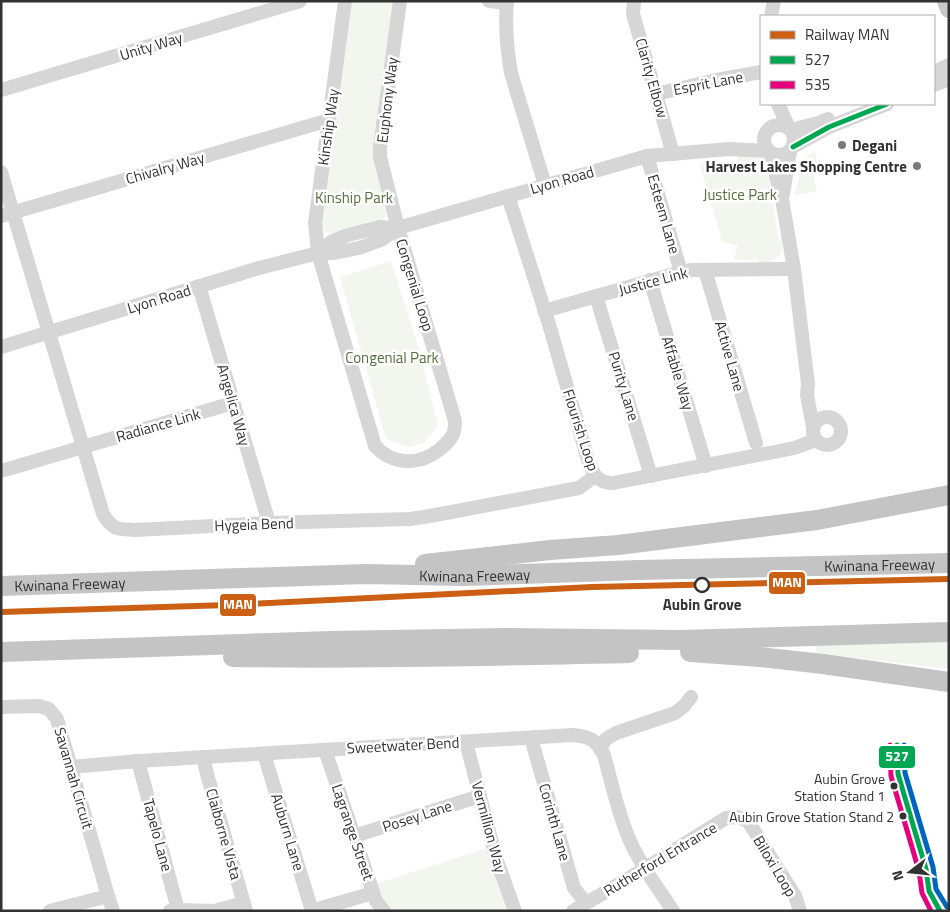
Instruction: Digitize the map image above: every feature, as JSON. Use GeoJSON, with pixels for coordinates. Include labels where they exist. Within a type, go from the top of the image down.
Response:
{"type":"FeatureCollection","features":[{"type":"Feature","properties":{"kind":"highway"},"geometry":{"type":"LineString","coordinates":[[366,574],[384,569],[550,550],[618,545],[817,520],[949,495]]}},
{"type":"Feature","properties":{"kind":"highway","name":"Kwinana Freeway"},"geometry":{"type":"LineString","coordinates":[[1,586],[366,574],[464,576],[949,563]]}},
{"type":"Feature","properties":{"kind":"highway"},"geometry":{"type":"LineString","coordinates":[[1,652],[332,641],[505,638],[680,640],[949,632]]}},
{"type":"Feature","properties":{"kind":"highway"},"geometry":{"type":"LineString","coordinates":[[111,648],[137,654],[300,658],[508,656],[700,651],[823,664],[949,682]]}},
{"type":"Feature","properties":{"kind":"main road"},"geometry":{"type":"LineString","coordinates":[[946,1],[949,10]]}},
{"type":"Feature","properties":{"kind":"street","name":"Unity Way"},"geometry":{"type":"LineString","coordinates":[[1,90],[300,1]]}},
{"type":"Feature","properties":{"kind":"street","name":"Kinship Way"},"geometry":{"type":"LineString","coordinates":[[318,253],[315,223],[345,1]]}},
{"type":"Feature","properties":{"kind":"street","name":"Euphony Way"},"geometry":{"type":"LineString","coordinates":[[398,228],[382,164],[380,147],[400,1]]}},
{"type":"Feature","properties":{"kind":"street"},"geometry":{"type":"LineString","coordinates":[[489,1],[507,2],[506,25],[511,73],[545,186]]}},
{"type":"Feature","properties":{"kind":"street","name":"Clarity Elbow"},"geometry":{"type":"LineString","coordinates":[[634,1],[633,14],[673,154]]}},
{"type":"Feature","properties":{"kind":"street"},"geometry":{"type":"LineString","coordinates":[[770,15],[774,1]]}},
{"type":"Feature","properties":{"kind":"street"},"geometry":{"type":"LineString","coordinates":[[935,72],[949,65]]}},
{"type":"Feature","properties":{"kind":"street","name":"Esprit Lane"},"geometry":{"type":"LineString","coordinates":[[656,94],[760,72]]}},
{"type":"Feature","properties":{"kind":"street"},"geometry":{"type":"LineString","coordinates":[[935,85],[949,79]]}},
{"type":"Feature","properties":{"kind":"street"},"geometry":{"type":"LineString","coordinates":[[772,105],[765,144],[770,152],[782,199],[794,269],[808,384],[807,395],[815,433],[822,444],[828,445],[835,442],[840,436],[841,428],[836,420],[829,417],[819,406],[808,384]]}},
{"type":"Feature","properties":{"kind":"street"},"geometry":{"type":"LineString","coordinates":[[778,105],[794,138],[782,199]]}},
{"type":"Feature","properties":{"kind":"street"},"geometry":{"type":"LineString","coordinates":[[767,132],[780,124],[790,129],[818,123],[862,105]]}},
{"type":"Feature","properties":{"kind":"street"},"geometry":{"type":"LineString","coordinates":[[770,152],[780,155],[828,127],[884,105]]}},
{"type":"Feature","properties":{"kind":"street","name":"Chivalry Way"},"geometry":{"type":"LineString","coordinates":[[7,214],[329,120]]}},
{"type":"Feature","properties":{"kind":"street","name":"Lyon Road"},"geometry":{"type":"LineString","coordinates":[[729,149],[744,145],[767,132]]}},
{"type":"Feature","properties":{"kind":"street","name":"Lyon Road"},"geometry":{"type":"LineString","coordinates":[[1,347],[259,268],[318,253],[334,253],[359,248],[381,240],[398,228],[647,156],[729,149],[770,152]]}},
{"type":"Feature","properties":{"kind":"street","name":"Esteem Lane"},"geometry":{"type":"LineString","coordinates":[[647,156],[680,272]]}},
{"type":"Feature","properties":{"kind":"street","name":"Hygeia Bend"},"geometry":{"type":"LineString","coordinates":[[1,172],[7,214],[48,332],[103,514],[108,523],[117,529],[135,530],[269,523],[410,519],[579,488],[595,476]]}},
{"type":"Feature","properties":{"kind":"street","name":"Flourish Loop"},"geometry":{"type":"LineString","coordinates":[[508,196],[588,460],[595,476],[606,483],[613,483],[706,466],[794,448],[815,433]]}},
{"type":"Feature","properties":{"kind":"street","name":"Congenial Loop"},"geometry":{"type":"LineString","coordinates":[[318,253],[375,446],[390,458],[404,461],[419,460],[432,456],[453,435],[456,420],[398,228]]}},
{"type":"Feature","properties":{"kind":"street","name":"Justice Link"},"geometry":{"type":"LineString","coordinates":[[544,311],[680,272],[794,269]]}},
{"type":"Feature","properties":{"kind":"street","name":"Active Lane"},"geometry":{"type":"LineString","coordinates":[[705,270],[756,443]]}},
{"type":"Feature","properties":{"kind":"street","name":"Affable Way"},"geometry":{"type":"LineString","coordinates":[[650,280],[706,466]]}},
{"type":"Feature","properties":{"kind":"street","name":"Angelica Way"},"geometry":{"type":"LineString","coordinates":[[200,286],[269,523]]}},
{"type":"Feature","properties":{"kind":"street","name":"Purity Lane"},"geometry":{"type":"LineString","coordinates":[[596,296],[651,476]]}},
{"type":"Feature","properties":{"kind":"street","name":"Radiance Link"},"geometry":{"type":"LineString","coordinates":[[1,471],[233,403]]}},
{"type":"Feature","properties":{"kind":"street"},"geometry":{"type":"LineString","coordinates":[[815,433],[818,420],[829,417]]}},
{"type":"Feature","properties":{"kind":"street"},"geometry":{"type":"LineString","coordinates":[[673,911],[631,843],[604,755],[600,748],[606,739],[616,733],[674,713],[684,706],[691,697]]}},
{"type":"Feature","properties":{"kind":"street","name":"Savannah Circuit"},"geometry":{"type":"LineString","coordinates":[[1,707],[39,706],[49,709],[56,719],[113,911]]}},
{"type":"Feature","properties":{"kind":"street","name":"Sweetwater Bend"},"geometry":{"type":"LineString","coordinates":[[71,767],[138,761],[573,735],[589,737],[600,748]]}},
{"type":"Feature","properties":{"kind":"street","name":"Corinth Lane"},"geometry":{"type":"LineString","coordinates":[[531,738],[574,888],[586,903]]}},
{"type":"Feature","properties":{"kind":"street","name":"Vermillion Way"},"geometry":{"type":"LineString","coordinates":[[466,742],[496,858],[515,911]]}},
{"type":"Feature","properties":{"kind":"street","name":"Lagrange Street"},"geometry":{"type":"LineString","coordinates":[[326,750],[373,892],[384,911]]}},
{"type":"Feature","properties":{"kind":"street","name":"Auburn Lane"},"geometry":{"type":"LineString","coordinates":[[264,754],[311,911]]}},
{"type":"Feature","properties":{"kind":"street","name":"Claiborne Vista"},"geometry":{"type":"LineString","coordinates":[[203,757],[245,907]]}},
{"type":"Feature","properties":{"kind":"street","name":"Tapelo Lane"},"geometry":{"type":"LineString","coordinates":[[138,761],[174,910],[214,911],[245,907]]}},
{"type":"Feature","properties":{"kind":"street","name":"Posey Lane"},"geometry":{"type":"LineString","coordinates":[[354,836],[480,796]]}},
{"type":"Feature","properties":{"kind":"street","name":"Rutherford Entrance"},"geometry":{"type":"LineString","coordinates":[[573,911],[726,818],[738,817],[748,821]]}},
{"type":"Feature","properties":{"kind":"street","name":"Biloxi Loop"},"geometry":{"type":"LineString","coordinates":[[748,821],[795,896],[800,911]]}},
{"type":"Feature","properties":{"kind":"street"},"geometry":{"type":"LineString","coordinates":[[311,911],[373,892]]}},
{"type":"Feature","properties":{"kind":"street"},"geometry":{"type":"LineString","coordinates":[[50,911],[108,896]]}},
{"type":"Feature","properties":{"kind":"green space","name":"Kinship Park"},"geometry":{"type":"Polygon","coordinates":[[[349,1],[394,1],[375,140],[388,211],[383,220],[334,235],[324,231],[320,225],[349,1]]]}},
{"type":"Feature","properties":{"kind":"green space"},"geometry":{"type":"Polygon","coordinates":[[[815,151],[818,165],[812,167],[817,191],[796,195],[795,192],[805,158],[815,151]]]}},
{"type":"Feature","properties":{"kind":"green space","name":"Justice Park"},"geometry":{"type":"Polygon","coordinates":[[[737,154],[759,155],[767,160],[776,195],[772,197],[778,239],[782,239],[780,254],[774,260],[759,263],[757,260],[734,260],[738,246],[722,241],[700,165],[738,162],[737,154]]]}},
{"type":"Feature","properties":{"kind":"green space","name":"Congenial Park"},"geometry":{"type":"Polygon","coordinates":[[[391,261],[419,349],[438,425],[424,443],[409,447],[386,439],[340,277],[391,261]]]}},
{"type":"Feature","properties":{"kind":"green space"},"geometry":{"type":"Polygon","coordinates":[[[949,642],[949,669],[817,653],[815,643],[949,642]]]}},
{"type":"Feature","properties":{"kind":"green space"},"geometry":{"type":"Polygon","coordinates":[[[487,848],[511,911],[390,911],[383,903],[376,884],[487,848]]]}},
{"type":"Feature","properties":{"kind":"rail line","name":"MAN"},"geometry":{"type":"LineString","coordinates":[[1,612],[228,605],[592,587],[949,579]]}},
{"type":"Feature","properties":{"kind":"transit line","name":"527"},"geometry":{"type":"LineString","coordinates":[[793,147],[829,127],[884,105]]}},
{"type":"Feature","properties":{"kind":"transit line","name":"535"},"geometry":{"type":"LineString","coordinates":[[890,745],[891,776],[919,871],[922,893],[931,911]]}},
{"type":"Feature","properties":{"kind":"transit line","name":"527"},"geometry":{"type":"LineString","coordinates":[[897,745],[898,774],[926,869],[929,891],[940,911]]}},
{"type":"Feature","properties":{"kind":"transit line"},"geometry":{"type":"LineString","coordinates":[[904,745],[905,773],[933,867],[936,889],[947,907]]}},
{"type":"Feature","properties":{"kind":"place","name":"Degani"},"geometry":{"type":"Point","coordinates":[842,145]}},
{"type":"Feature","properties":{"kind":"place","name":"Harvest Lakes Shopping Centre"},"geometry":{"type":"Point","coordinates":[917,166]}},
{"type":"Feature","properties":{"kind":"place","name":"Aubin Grove"},"geometry":{"type":"Point","coordinates":[702,585]}},
{"type":"Feature","properties":{"kind":"place","name":"Aubin Grove Station Stand 1"},"geometry":{"type":"Point","coordinates":[894,786]}},
{"type":"Feature","properties":{"kind":"place","name":"Aubin Grove Station Stand 2"},"geometry":{"type":"Point","coordinates":[903,816]}}]}
